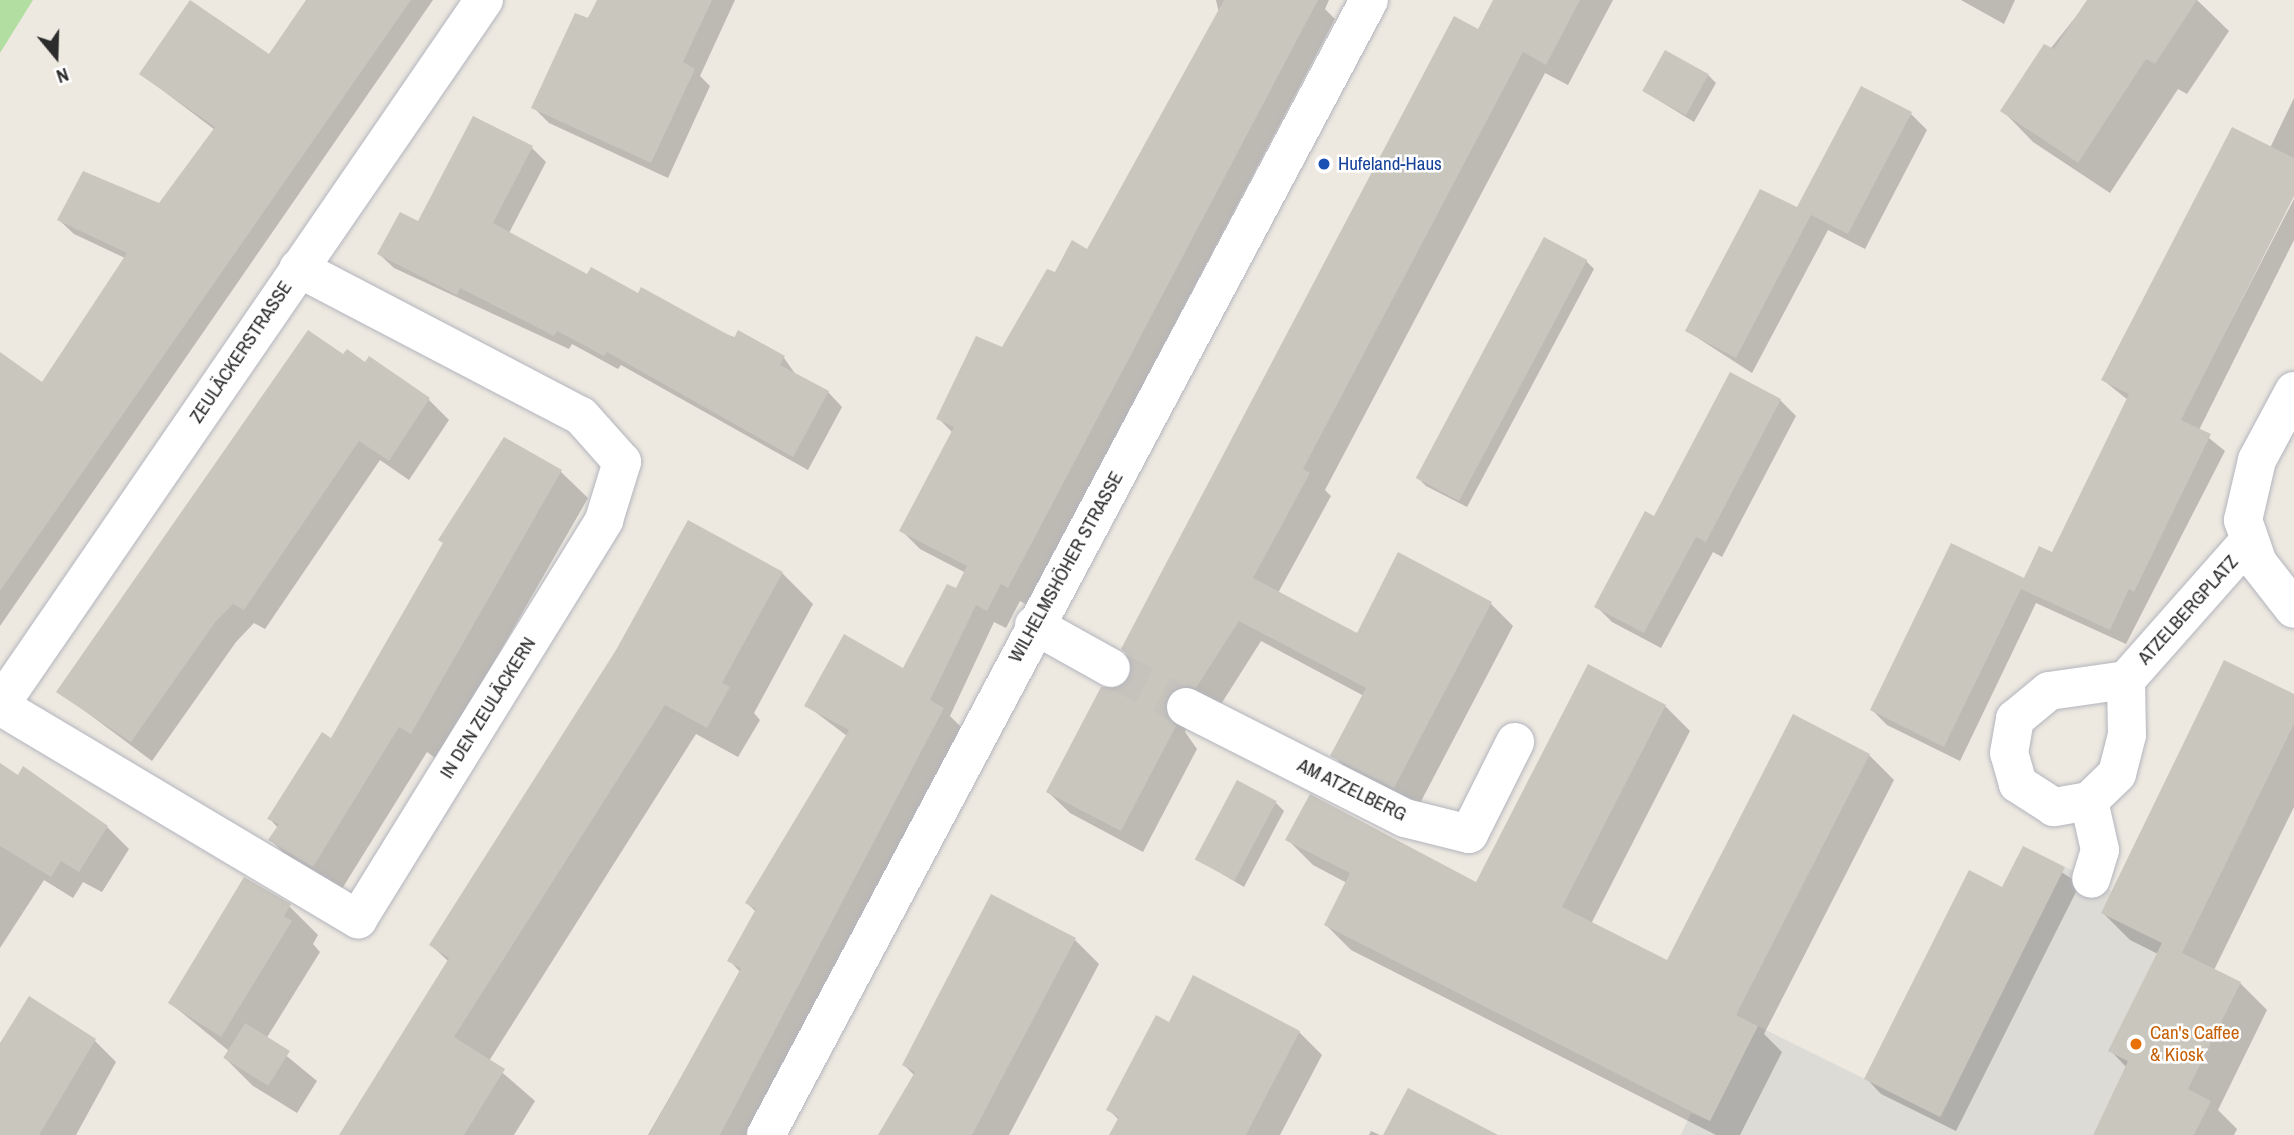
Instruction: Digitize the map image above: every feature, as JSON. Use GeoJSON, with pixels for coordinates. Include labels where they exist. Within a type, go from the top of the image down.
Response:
{"type":"FeatureCollection","features":[{"type":"Feature","properties":{"kind":"street","name":"ZEULÄCKERSTRASSE"},"geometry":{"type":"LineString","coordinates":[[0,706],[484,0]]}},
{"type":"Feature","properties":{"kind":"street","name":"WILHELMSHÖHER STRASSE"},"geometry":{"type":"LineString","coordinates":[[766,1135],[1034,625],[1369,0]]}},
{"type":"Feature","properties":{"kind":"street","name":"IN DEN ZEULÄCKERN"},"geometry":{"type":"LineString","coordinates":[[0,706],[358,919],[604,520],[622,462],[582,416],[299,268]]}},
{"type":"Feature","properties":{"kind":"street"},"geometry":{"type":"LineString","coordinates":[[2294,391],[2257,460],[2243,520],[2249,541],[2272,585],[2294,609]]}},
{"type":"Feature","properties":{"kind":"street","name":"ATZELBERGPLATZ"},"geometry":{"type":"LineString","coordinates":[[2126,680],[2127,735],[2117,774],[2089,801],[2054,807],[2018,784],[2009,753],[2015,719],[2049,691],[2126,680],[2249,541]]}},
{"type":"Feature","properties":{"kind":"street"},"geometry":{"type":"LineString","coordinates":[[1034,625],[1111,668]]}},
{"type":"Feature","properties":{"kind":"street","name":"AM ATZELBERG"},"geometry":{"type":"LineString","coordinates":[[1186,707],[1405,818],[1469,834],[1515,742]]}},
{"type":"Feature","properties":{"kind":"street"},"geometry":{"type":"LineString","coordinates":[[2089,801],[2100,850],[2091,879]]}},
{"type":"Feature","properties":{"kind":"green space"},"geometry":{"type":"Polygon","coordinates":[[[0,0],[33,0],[0,53],[0,0]]]}},
{"type":"Feature","properties":{"kind":"shaded area"},"geometry":{"type":"Polygon","coordinates":[[[2063,866],[2112,891],[2101,913],[2162,943],[2109,1051],[2128,1061],[2093,1135],[1681,1135],[1691,1113],[1710,1121],[1758,1026],[1941,1117],[2063,866]]]}},
{"type":"Feature","properties":{"kind":"building"},"geometry":{"type":"Polygon","coordinates":[[[190,0],[269,54],[306,0],[411,0],[0,591],[0,352],[42,382],[127,253],[57,220],[83,171],[159,203],[215,127],[139,74],[190,0]]]}},
{"type":"Feature","properties":{"kind":"building"},"geometry":{"type":"Polygon","coordinates":[[[597,0],[712,0],[683,62],[695,69],[651,163],[531,108],[575,13],[588,18],[597,0]]]}},
{"type":"Feature","properties":{"kind":"building"},"geometry":{"type":"Polygon","coordinates":[[[1224,0],[1318,0],[1008,588],[1001,584],[987,611],[976,605],[930,700],[944,708],[720,1135],[649,1135],[741,968],[727,961],[756,909],[745,903],[849,730],[804,706],[844,634],[903,668],[947,584],[956,588],[967,566],[899,531],[954,427],[936,419],[976,336],[1002,347],[1047,269],[1055,272],[1072,240],[1087,249],[1224,0]]]}},
{"type":"Feature","properties":{"kind":"building"},"geometry":{"type":"Polygon","coordinates":[[[1493,0],[1580,0],[1546,65],[1523,52],[1303,469],[1310,473],[1253,578],[1357,633],[1398,552],[1492,602],[1394,788],[1330,756],[1366,688],[1239,621],[1196,688],[1184,685],[1167,697],[1164,709],[1176,726],[1121,831],[1046,792],[1101,687],[1122,687],[1130,678],[1130,657],[1121,649],[1454,16],[1478,29],[1493,0]]]}},
{"type":"Feature","properties":{"kind":"building"},"geometry":{"type":"Polygon","coordinates":[[[2087,0],[2197,0],[2155,64],[2146,59],[2078,163],[2000,111],[2044,44],[2054,49],[2087,0]]]}},
{"type":"Feature","properties":{"kind":"building"},"geometry":{"type":"Polygon","coordinates":[[[1665,50],[1709,74],[1686,115],[1642,91],[1665,50]]]}},
{"type":"Feature","properties":{"kind":"building"},"geometry":{"type":"Polygon","coordinates":[[[1861,86],[1912,112],[1848,234],[1811,215],[1736,358],[1685,331],[1760,189],[1797,207],[1861,86]]]}},
{"type":"Feature","properties":{"kind":"building"},"geometry":{"type":"Polygon","coordinates":[[[473,116],[533,146],[493,223],[587,274],[591,267],[638,293],[641,287],[734,338],[738,330],[785,356],[780,365],[829,391],[793,457],[607,352],[604,356],[557,331],[554,336],[460,288],[457,295],[377,254],[400,212],[418,221],[473,116]]]}},
{"type":"Feature","properties":{"kind":"building"},"geometry":{"type":"Polygon","coordinates":[[[2232,127],[2294,158],[2294,196],[2181,420],[2211,434],[2134,592],[2129,589],[2110,630],[2021,589],[1944,747],[1870,710],[1951,543],[2024,578],[2039,546],[2052,552],[2129,394],[2101,380],[2232,127]]]}},
{"type":"Feature","properties":{"kind":"building"},"geometry":{"type":"Polygon","coordinates":[[[1544,237],[1587,260],[1459,501],[1416,478],[1544,237]]]}},
{"type":"Feature","properties":{"kind":"building"},"geometry":{"type":"Polygon","coordinates":[[[308,330],[343,354],[347,349],[365,362],[369,356],[430,398],[389,461],[359,441],[244,610],[233,604],[216,621],[131,742],[56,692],[308,330]]]}},
{"type":"Feature","properties":{"kind":"building"},"geometry":{"type":"Polygon","coordinates":[[[1730,372],[1781,399],[1706,542],[1696,537],[1644,633],[1594,607],[1645,511],[1654,516],[1730,372]]]}},
{"type":"Feature","properties":{"kind":"building"},"geometry":{"type":"Polygon","coordinates":[[[504,437],[562,470],[411,734],[399,727],[313,867],[268,840],[279,824],[267,819],[322,732],[331,738],[443,543],[438,540],[504,437]]]}},
{"type":"Feature","properties":{"kind":"building"},"geometry":{"type":"Polygon","coordinates":[[[688,520],[783,572],[722,683],[730,687],[707,728],[665,705],[454,1037],[505,1069],[464,1135],[339,1135],[449,958],[429,945],[616,650],[688,520]]]}},
{"type":"Feature","properties":{"kind":"building"},"geometry":{"type":"Polygon","coordinates":[[[2224,660],[2294,694],[2294,724],[2182,953],[2241,982],[2188,1089],[2211,1101],[2194,1135],[2093,1135],[2128,1061],[2108,1051],[2162,943],[2101,913],[2224,660]]]}},
{"type":"Feature","properties":{"kind":"building"},"geometry":{"type":"Polygon","coordinates":[[[1588,664],[1666,705],[1562,907],[1667,960],[1793,714],[1870,754],[1736,1015],[1758,1026],[1710,1121],[1324,925],[1350,873],[1285,840],[1310,794],[1476,882],[1588,664]]]}},
{"type":"Feature","properties":{"kind":"building"},"geometry":{"type":"Polygon","coordinates":[[[0,763],[18,775],[23,766],[108,826],[79,872],[61,861],[51,877],[0,846],[0,763]]]}},
{"type":"Feature","properties":{"kind":"building"},"geometry":{"type":"Polygon","coordinates":[[[1237,780],[1277,801],[1234,881],[1195,859],[1237,780]]]}},
{"type":"Feature","properties":{"kind":"building"},"geometry":{"type":"Polygon","coordinates":[[[2023,846],[2065,867],[1940,1117],[1864,1079],[1969,870],[2002,887],[2023,846]]]}},
{"type":"Feature","properties":{"kind":"building"},"geometry":{"type":"Polygon","coordinates":[[[244,877],[291,904],[284,916],[292,921],[221,1037],[168,1003],[244,877]]]}},
{"type":"Feature","properties":{"kind":"building"},"geometry":{"type":"Polygon","coordinates":[[[991,894],[1076,938],[972,1135],[878,1135],[915,1072],[902,1065],[991,894]]]}},
{"type":"Feature","properties":{"kind":"building"},"geometry":{"type":"Polygon","coordinates":[[[1193,975],[1300,1031],[1246,1135],[1109,1135],[1119,1117],[1106,1110],[1156,1015],[1169,1022],[1193,975]]]}},
{"type":"Feature","properties":{"kind":"building"},"geometry":{"type":"Polygon","coordinates":[[[29,996],[96,1039],[39,1135],[0,1135],[0,1043],[29,996]]]}},
{"type":"Feature","properties":{"kind":"building"},"geometry":{"type":"Polygon","coordinates":[[[245,1023],[290,1051],[268,1086],[223,1058],[245,1023]]]}},
{"type":"Feature","properties":{"kind":"building"},"geometry":{"type":"Polygon","coordinates":[[[1408,1088],[1498,1135],[1383,1135],[1408,1088]]]}},
{"type":"Feature","properties":{"kind":"tunnel"},"geometry":{"type":"LineString","coordinates":[[1111,668],[1186,707]]}},
{"type":"Feature","properties":{"kind":"place","name":"Hufeland-Haus"},"geometry":{"type":"Point","coordinates":[1324,164]}},
{"type":"Feature","properties":{"kind":"place","name":"Can's Caffee & Kiosk"},"geometry":{"type":"Point","coordinates":[2136,1044]}}]}
